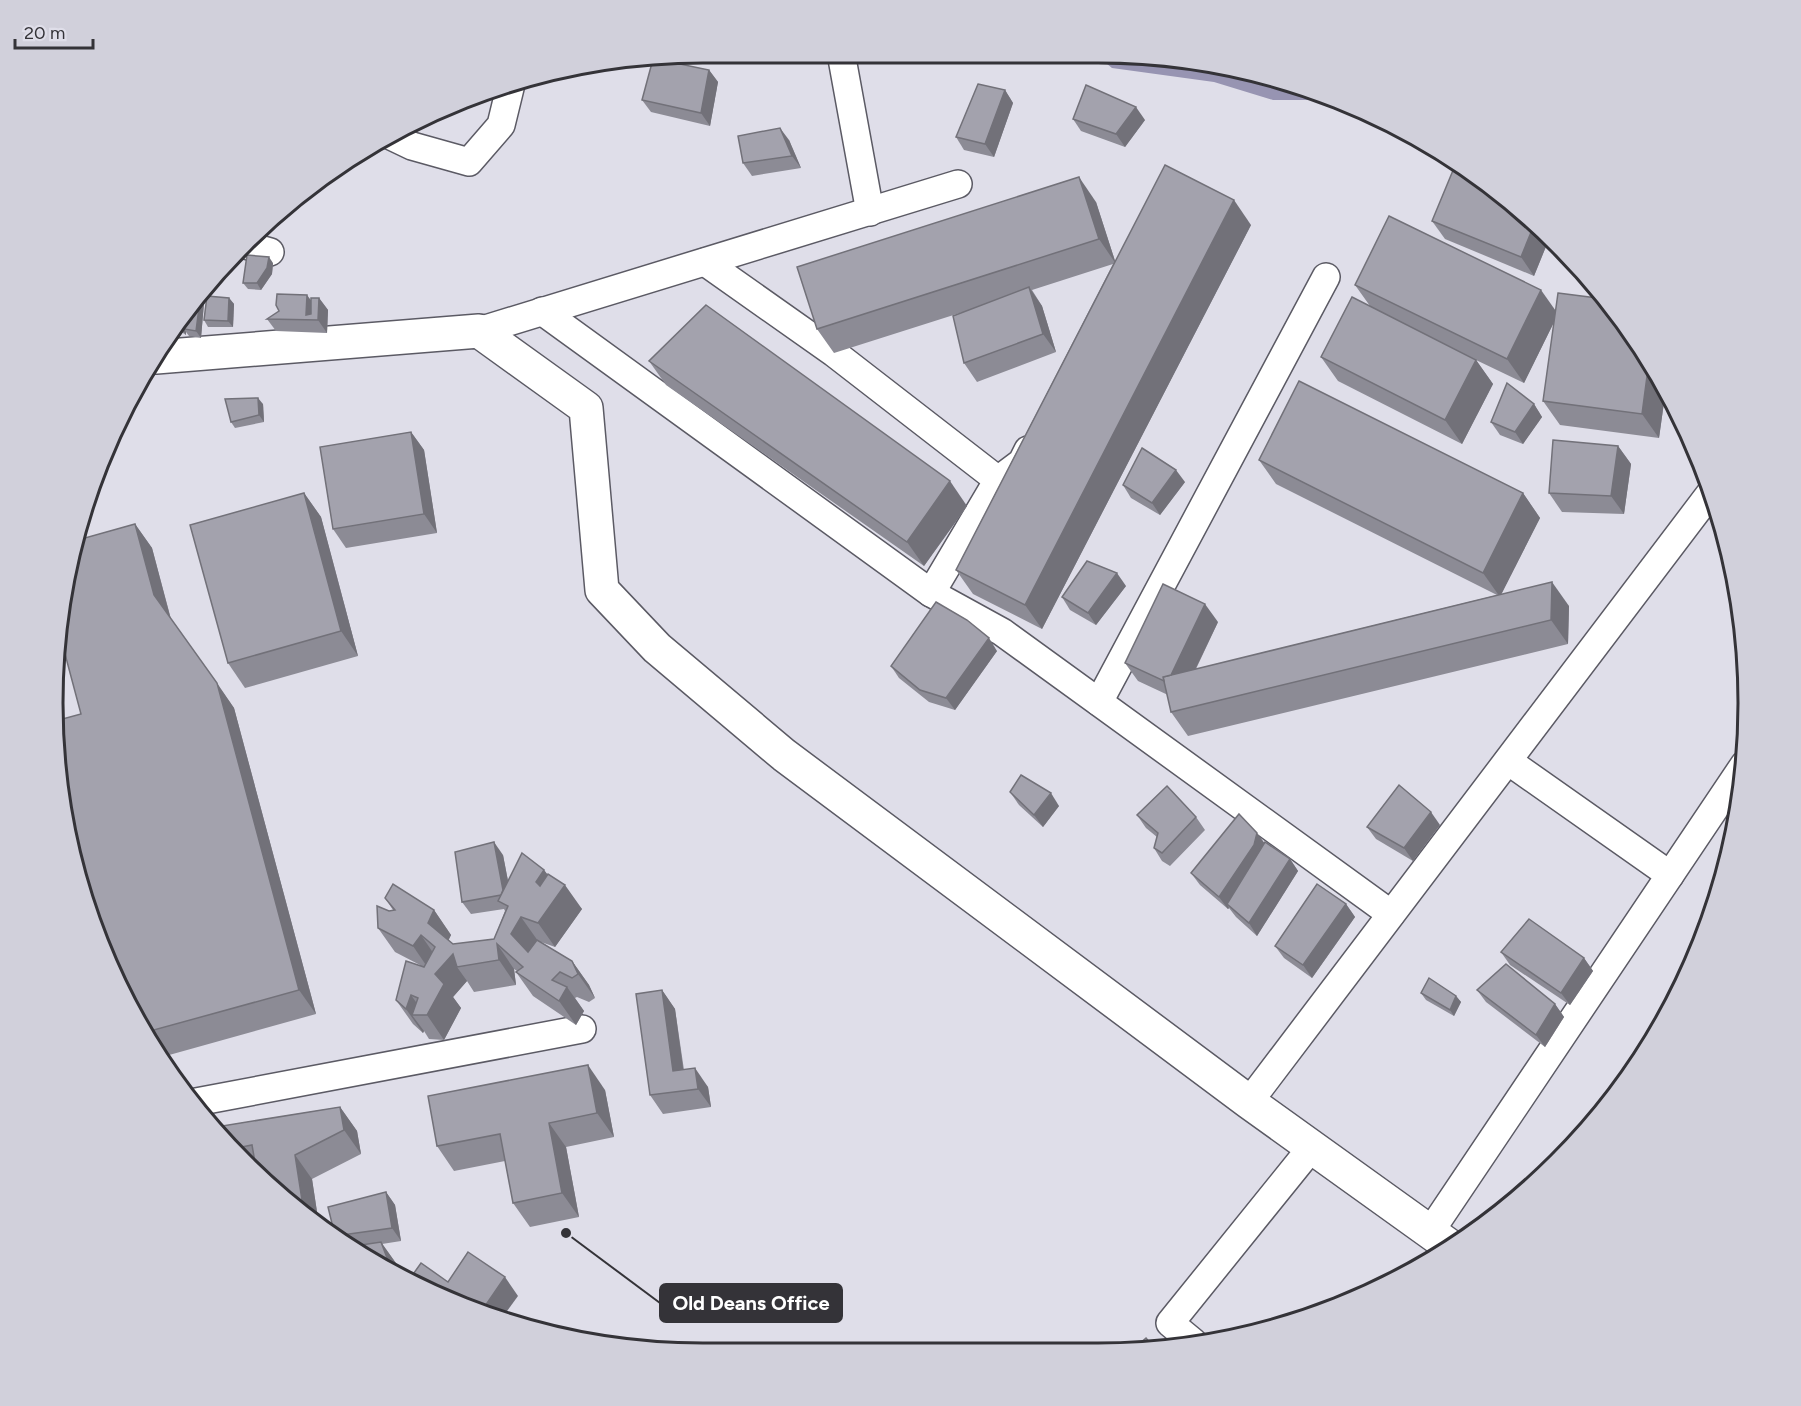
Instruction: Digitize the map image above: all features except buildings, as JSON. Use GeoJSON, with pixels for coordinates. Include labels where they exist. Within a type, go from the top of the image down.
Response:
{"type":"FeatureCollection","features":[{"type":"Feature","properties":{"kind":"street"},"geometry":{"type":"LineString","coordinates":[[844,63],[870,212]]}},
{"type":"Feature","properties":{"kind":"street"},"geometry":{"type":"LineString","coordinates":[[400,140],[412,146],[469,162],[501,125],[509,93]]}},
{"type":"Feature","properties":{"kind":"street"},"geometry":{"type":"LineString","coordinates":[[165,356],[478,331],[958,184]]}},
{"type":"Feature","properties":{"kind":"street"},"geometry":{"type":"LineString","coordinates":[[253,247],[270,252]]}},
{"type":"Feature","properties":{"kind":"street"},"geometry":{"type":"LineString","coordinates":[[705,262],[834,353],[998,480]]}},
{"type":"Feature","properties":{"kind":"street"},"geometry":{"type":"LineString","coordinates":[[1099,702],[1326,277]]}},
{"type":"Feature","properties":{"kind":"street"},"geometry":{"type":"LineString","coordinates":[[542,311],[931,593],[1002,632],[1391,914]]}},
{"type":"Feature","properties":{"kind":"street"},"geometry":{"type":"LineString","coordinates":[[478,331],[586,408],[602,590],[657,648],[784,755],[1249,1102],[1440,1239],[1670,875],[1734,780]]}},
{"type":"Feature","properties":{"kind":"street"},"geometry":{"type":"LineString","coordinates":[[931,593],[998,480],[1022,462],[1038,431]]}},
{"type":"Feature","properties":{"kind":"street"},"geometry":{"type":"LineString","coordinates":[[1249,1102],[1705,501]]}},
{"type":"Feature","properties":{"kind":"street"},"geometry":{"type":"LineString","coordinates":[[1508,761],[1670,875]]}},
{"type":"Feature","properties":{"kind":"street"},"geometry":{"type":"LineString","coordinates":[[202,1101],[582,1029]]}},
{"type":"Feature","properties":{"kind":"street"},"geometry":{"type":"LineString","coordinates":[[1187,1337],[1170,1323],[1312,1147]]}},
{"type":"Feature","properties":{"kind":"shaded area"},"geometry":{"type":"Polygon","coordinates":[[[1106,63],[1182,68],[1264,85],[1312,100],[1273,100],[1214,82],[1112,68],[1106,63]]]}},
{"type":"Feature","properties":{"kind":"place","name":"Old Deans Office"},"geometry":{"type":"Point","coordinates":[566,1233]}}]}
